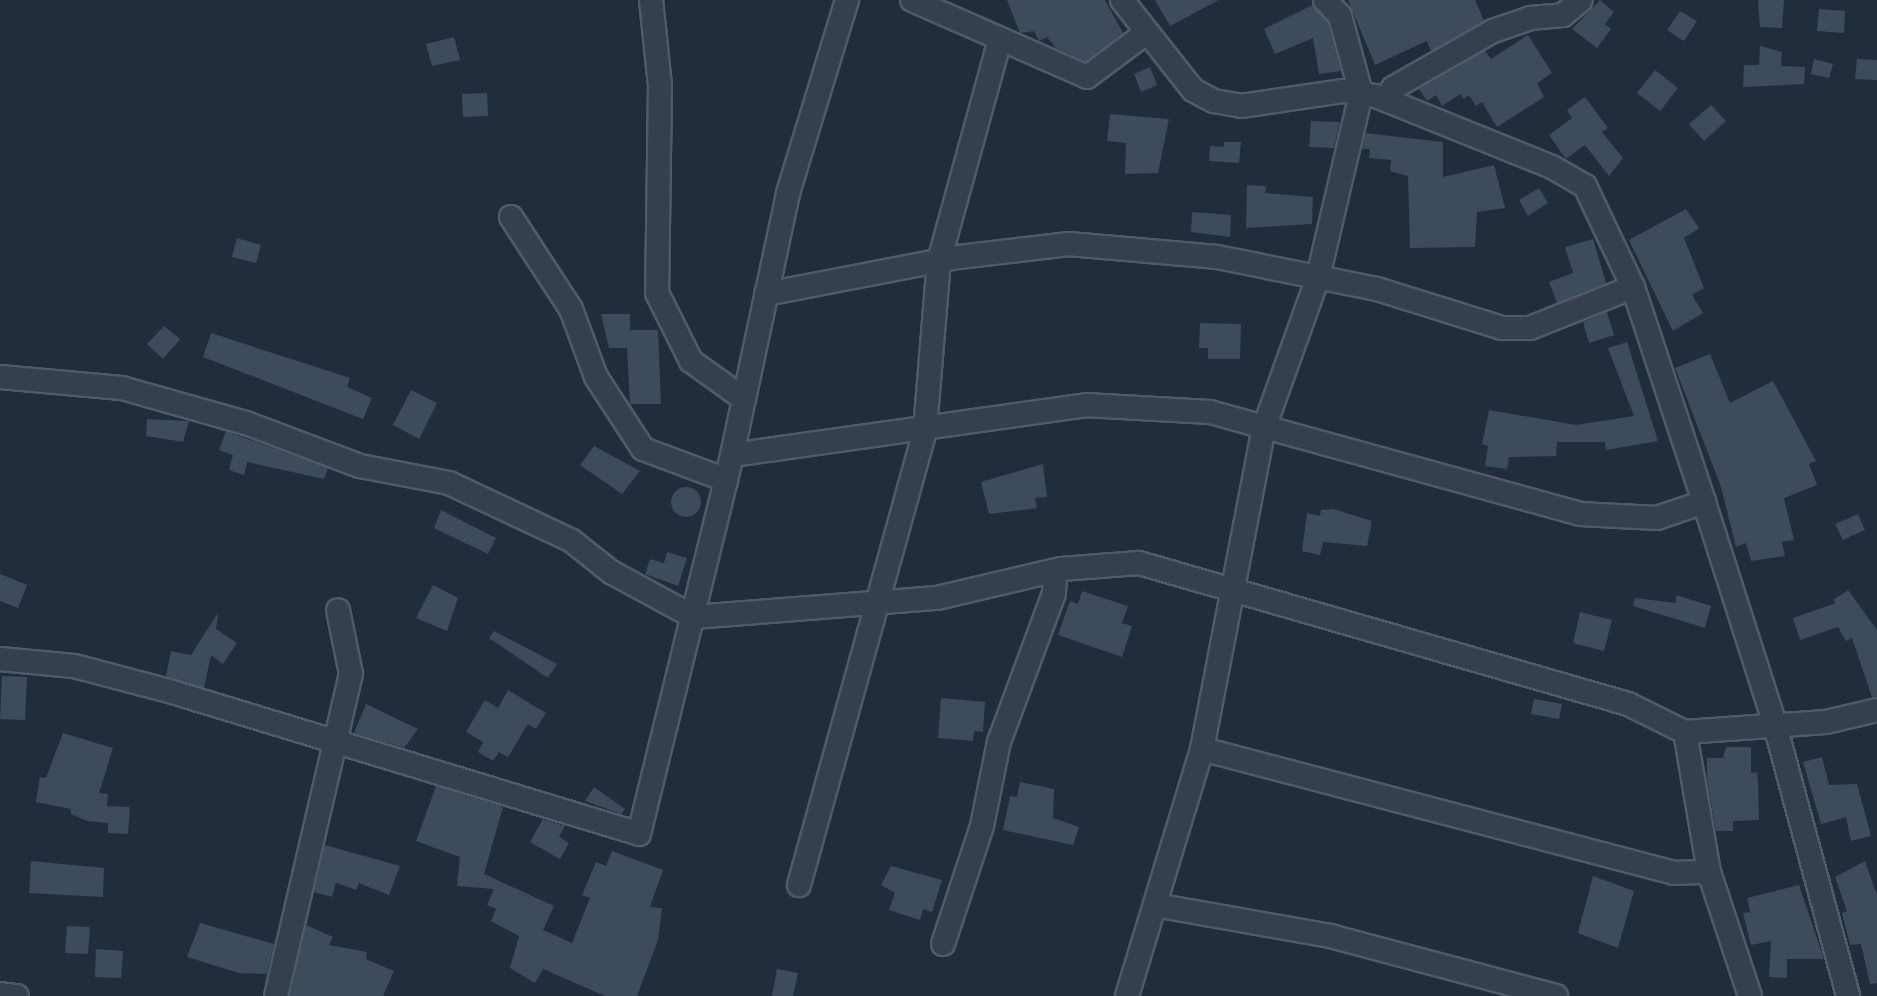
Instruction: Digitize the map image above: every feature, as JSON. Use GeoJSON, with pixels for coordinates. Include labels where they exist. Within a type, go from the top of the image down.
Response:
{"type":"FeatureCollection","features":[{"type":"Feature","properties":{"kind":"street"},"geometry":{"type":"LineString","coordinates":[[651,0],[660,85],[657,293],[691,361],[744,399]]}},
{"type":"Feature","properties":{"kind":"street"},"geometry":{"type":"LineString","coordinates":[[0,659],[74,666],[639,834],[732,455],[788,193],[847,0]]}},
{"type":"Feature","properties":{"kind":"street"},"geometry":{"type":"LineString","coordinates":[[912,0],[1087,77],[1146,33]]}},
{"type":"Feature","properties":{"kind":"street"},"geometry":{"type":"LineString","coordinates":[[1122,0],[1193,90],[1214,101],[1241,106],[1361,93],[1388,99],[1585,186],[1633,287],[1704,502],[1775,725],[1848,996]]}},
{"type":"Feature","properties":{"kind":"street"},"geometry":{"type":"LineString","coordinates":[[1127,996],[1202,749],[1236,596],[1242,528],[1264,428],[1318,277],[1361,93],[1340,16],[1325,0]]}},
{"type":"Feature","properties":{"kind":"street"},"geometry":{"type":"LineString","coordinates":[[1388,99],[1393,88],[1493,31],[1530,18],[1563,15],[1581,0]]}},
{"type":"Feature","properties":{"kind":"street"},"geometry":{"type":"LineString","coordinates":[[799,885],[926,430],[939,261],[1000,39]]}},
{"type":"Feature","properties":{"kind":"street"},"geometry":{"type":"LineString","coordinates":[[511,217],[571,309],[596,377],[643,448],[726,480]]}},
{"type":"Feature","properties":{"kind":"street"},"geometry":{"type":"LineString","coordinates":[[766,294],[939,261],[1070,244],[1217,257],[1377,289],[1502,328],[1530,328],[1633,287]]}},
{"type":"Feature","properties":{"kind":"street"},"geometry":{"type":"LineString","coordinates":[[0,376],[122,388],[246,423],[360,466],[449,483],[572,541],[611,572],[694,616],[876,605],[937,598],[1055,571],[1139,564],[1236,596],[1628,704],[1685,732],[1826,722],[1877,710]]}},
{"type":"Feature","properties":{"kind":"street"},"geometry":{"type":"LineString","coordinates":[[732,455],[926,430],[1086,405],[1210,412],[1264,428],[1330,441],[1580,514],[1657,518],[1704,502]]}},
{"type":"Feature","properties":{"kind":"street"},"geometry":{"type":"LineString","coordinates":[[943,944],[982,826],[999,742],[1054,593],[1055,571]]}},
{"type":"Feature","properties":{"kind":"street"},"geometry":{"type":"LineString","coordinates":[[276,996],[338,743],[351,674],[338,610]]}},
{"type":"Feature","properties":{"kind":"street"},"geometry":{"type":"LineString","coordinates":[[1685,732],[1709,872],[1750,996]]}},
{"type":"Feature","properties":{"kind":"street"},"geometry":{"type":"LineString","coordinates":[[1202,749],[1673,873],[1709,872]]}},
{"type":"Feature","properties":{"kind":"street"},"geometry":{"type":"LineString","coordinates":[[1155,905],[1330,936],[1556,996]]}},
{"type":"Feature","properties":{"kind":"street"},"geometry":{"type":"LineString","coordinates":[[0,994],[17,996]]}},
{"type":"Feature","properties":{"kind":"building"},"geometry":{"type":"Polygon","coordinates":[[[1007,0],[1105,0],[1123,33],[1085,61],[1056,48],[1047,37],[1039,41],[1034,31],[1020,33],[1007,0]]]}},
{"type":"Feature","properties":{"kind":"building"},"geometry":{"type":"Polygon","coordinates":[[[1155,0],[1219,0],[1170,26],[1155,0]]]}},
{"type":"Feature","properties":{"kind":"building"},"geometry":{"type":"Polygon","coordinates":[[[1348,0],[1475,0],[1484,21],[1431,51],[1427,41],[1375,65],[1348,0]]]}},
{"type":"Feature","properties":{"kind":"building"},"geometry":{"type":"Polygon","coordinates":[[[1600,0],[1614,12],[1605,24],[1611,29],[1597,48],[1572,29],[1600,0]]]}},
{"type":"Feature","properties":{"kind":"building"},"geometry":{"type":"Polygon","coordinates":[[[1758,0],[1784,0],[1782,28],[1760,27],[1758,0]]]}},
{"type":"Feature","properties":{"kind":"building"},"geometry":{"type":"Polygon","coordinates":[[[1313,5],[1328,23],[1341,71],[1319,74],[1313,38],[1275,54],[1264,29],[1313,5]]]}},
{"type":"Feature","properties":{"kind":"building"},"geometry":{"type":"Polygon","coordinates":[[[1819,9],[1845,11],[1844,33],[1817,31],[1819,9]]]}},
{"type":"Feature","properties":{"kind":"building"},"geometry":{"type":"Polygon","coordinates":[[[1680,11],[1697,21],[1684,41],[1667,30],[1680,11]]]}},
{"type":"Feature","properties":{"kind":"building"},"geometry":{"type":"Polygon","coordinates":[[[1528,35],[1552,73],[1537,83],[1544,97],[1497,127],[1482,102],[1476,106],[1469,95],[1464,99],[1460,94],[1442,106],[1436,95],[1427,101],[1419,89],[1485,51],[1491,59],[1528,35]]]}},
{"type":"Feature","properties":{"kind":"building"},"geometry":{"type":"Polygon","coordinates":[[[454,37],[460,60],[432,66],[426,44],[454,37]]]}},
{"type":"Feature","properties":{"kind":"building"},"geometry":{"type":"Polygon","coordinates":[[[1760,46],[1782,52],[1781,66],[1805,67],[1804,84],[1743,87],[1744,65],[1759,65],[1760,46]]]}},
{"type":"Feature","properties":{"kind":"building"},"geometry":{"type":"Polygon","coordinates":[[[1814,59],[1833,64],[1829,78],[1811,74],[1814,59]]]}},
{"type":"Feature","properties":{"kind":"building"},"geometry":{"type":"Polygon","coordinates":[[[1857,59],[1877,60],[1877,80],[1855,79],[1857,59]]]}},
{"type":"Feature","properties":{"kind":"building"},"geometry":{"type":"Polygon","coordinates":[[[1150,67],[1157,85],[1141,92],[1134,74],[1150,67]]]}},
{"type":"Feature","properties":{"kind":"building"},"geometry":{"type":"Polygon","coordinates":[[[1655,70],[1678,88],[1660,111],[1637,93],[1655,70]]]}},
{"type":"Feature","properties":{"kind":"building"},"geometry":{"type":"Polygon","coordinates":[[[487,93],[488,116],[463,117],[462,94],[487,93]]]}},
{"type":"Feature","properties":{"kind":"building"},"geometry":{"type":"Polygon","coordinates":[[[1585,97],[1608,128],[1602,132],[1623,158],[1609,176],[1585,145],[1566,159],[1549,135],[1572,118],[1567,110],[1585,97]]]}},
{"type":"Feature","properties":{"kind":"building"},"geometry":{"type":"Polygon","coordinates":[[[1711,105],[1726,121],[1704,141],[1689,124],[1711,105]]]}},
{"type":"Feature","properties":{"kind":"building"},"geometry":{"type":"Polygon","coordinates":[[[1110,114],[1169,119],[1158,173],[1125,174],[1126,143],[1107,141],[1110,114]]]}},
{"type":"Feature","properties":{"kind":"building"},"geometry":{"type":"Polygon","coordinates":[[[1311,121],[1340,122],[1334,148],[1309,147],[1311,121]]]}},
{"type":"Feature","properties":{"kind":"building"},"geometry":{"type":"Polygon","coordinates":[[[1365,133],[1443,142],[1443,177],[1494,165],[1505,208],[1477,212],[1475,247],[1410,248],[1408,176],[1390,171],[1391,160],[1369,158],[1370,149],[1362,149],[1365,133]]]}},
{"type":"Feature","properties":{"kind":"building"},"geometry":{"type":"Polygon","coordinates":[[[1224,142],[1241,142],[1239,163],[1209,161],[1210,146],[1224,147],[1224,142]]]}},
{"type":"Feature","properties":{"kind":"building"},"geometry":{"type":"Polygon","coordinates":[[[1247,185],[1266,186],[1265,193],[1313,197],[1312,224],[1246,228],[1247,185]]]}},
{"type":"Feature","properties":{"kind":"building"},"geometry":{"type":"Polygon","coordinates":[[[1539,188],[1548,203],[1528,216],[1519,200],[1539,188]]]}},
{"type":"Feature","properties":{"kind":"building"},"geometry":{"type":"Polygon","coordinates":[[[1686,209],[1699,228],[1684,238],[1704,288],[1692,295],[1703,313],[1673,331],[1629,240],[1686,209]]]}},
{"type":"Feature","properties":{"kind":"building"},"geometry":{"type":"Polygon","coordinates":[[[1192,212],[1231,215],[1230,237],[1191,232],[1192,212]]]}},
{"type":"Feature","properties":{"kind":"building"},"geometry":{"type":"Polygon","coordinates":[[[237,238],[261,245],[256,263],[232,257],[237,238]]]}},
{"type":"Feature","properties":{"kind":"building"},"geometry":{"type":"Polygon","coordinates":[[[1593,239],[1606,283],[1557,303],[1549,282],[1573,273],[1565,247],[1593,239]]]}},
{"type":"Feature","properties":{"kind":"building"},"geometry":{"type":"Polygon","coordinates":[[[1607,312],[1614,335],[1589,343],[1583,322],[1607,312]]]}},
{"type":"Feature","properties":{"kind":"building"},"geometry":{"type":"Polygon","coordinates":[[[601,314],[630,314],[630,330],[658,330],[661,404],[630,404],[627,348],[609,348],[601,314]]]}},
{"type":"Feature","properties":{"kind":"building"},"geometry":{"type":"Polygon","coordinates":[[[1200,323],[1241,324],[1240,359],[1208,359],[1208,348],[1199,348],[1200,323]]]}},
{"type":"Feature","properties":{"kind":"building"},"geometry":{"type":"Polygon","coordinates":[[[164,326],[180,339],[163,359],[147,344],[164,326]]]}},
{"type":"Feature","properties":{"kind":"building"},"geometry":{"type":"Polygon","coordinates":[[[211,333],[350,378],[347,387],[372,398],[363,419],[203,357],[211,333]]]}},
{"type":"Feature","properties":{"kind":"building"},"geometry":{"type":"Polygon","coordinates":[[[1627,342],[1658,441],[1606,450],[1605,442],[1557,442],[1556,456],[1509,457],[1507,469],[1485,466],[1488,446],[1482,444],[1489,410],[1576,425],[1634,416],[1608,348],[1627,342]]]}},
{"type":"Feature","properties":{"kind":"building"},"geometry":{"type":"Polygon","coordinates":[[[1710,354],[1730,403],[1773,381],[1816,461],[1809,464],[1817,485],[1784,498],[1794,540],[1782,542],[1785,556],[1751,561],[1746,543],[1736,547],[1721,487],[1675,368],[1710,354]]]}},
{"type":"Feature","properties":{"kind":"building"},"geometry":{"type":"Polygon","coordinates":[[[411,390],[437,403],[419,439],[393,425],[411,390]]]}},
{"type":"Feature","properties":{"kind":"building"},"geometry":{"type":"Polygon","coordinates":[[[147,419],[189,421],[183,442],[146,436],[147,419]]]}},
{"type":"Feature","properties":{"kind":"building"},"geometry":{"type":"Polygon","coordinates":[[[226,431],[328,468],[324,479],[247,462],[244,475],[229,470],[233,455],[219,450],[226,431]]]}},
{"type":"Feature","properties":{"kind":"building"},"geometry":{"type":"Polygon","coordinates":[[[594,446],[640,471],[622,494],[580,465],[594,446]]]}},
{"type":"Feature","properties":{"kind":"building"},"geometry":{"type":"Polygon","coordinates":[[[1043,464],[1047,497],[1035,498],[1037,508],[989,514],[981,482],[1043,464]]]}},
{"type":"Feature","properties":{"kind":"building"},"geometry":{"type":"Polygon","coordinates":[[[686,487],[692,488],[700,496],[700,508],[692,516],[686,517],[680,516],[672,508],[671,502],[672,496],[680,488],[686,487]]]}},
{"type":"Feature","properties":{"kind":"building"},"geometry":{"type":"Polygon","coordinates":[[[1333,509],[1372,521],[1367,546],[1323,542],[1320,555],[1302,551],[1307,513],[1320,516],[1321,510],[1333,509]]]}},
{"type":"Feature","properties":{"kind":"building"},"geometry":{"type":"Polygon","coordinates":[[[441,510],[496,538],[488,554],[434,528],[441,510]]]}},
{"type":"Feature","properties":{"kind":"building"},"geometry":{"type":"Polygon","coordinates":[[[1858,514],[1865,530],[1843,540],[1835,524],[1858,514]]]}},
{"type":"Feature","properties":{"kind":"building"},"geometry":{"type":"Polygon","coordinates":[[[667,552],[687,558],[678,586],[645,574],[650,559],[664,563],[667,552]]]}},
{"type":"Feature","properties":{"kind":"building"},"geometry":{"type":"Polygon","coordinates":[[[0,574],[27,585],[18,608],[0,601],[0,574]]]}},
{"type":"Feature","properties":{"kind":"building"},"geometry":{"type":"Polygon","coordinates":[[[433,585],[458,598],[447,631],[416,618],[433,585]]]}},
{"type":"Feature","properties":{"kind":"building"},"geometry":{"type":"Polygon","coordinates":[[[1848,590],[1877,630],[1877,697],[1872,697],[1852,638],[1846,641],[1838,627],[1800,640],[1793,618],[1836,603],[1833,600],[1848,590]]]}},
{"type":"Feature","properties":{"kind":"building"},"geometry":{"type":"Polygon","coordinates":[[[1082,591],[1128,606],[1122,623],[1132,626],[1122,657],[1058,635],[1070,601],[1078,604],[1082,591]]]}},
{"type":"Feature","properties":{"kind":"building"},"geometry":{"type":"Polygon","coordinates":[[[1676,595],[1711,606],[1705,628],[1633,606],[1635,598],[1676,603],[1676,595]]]}},
{"type":"Feature","properties":{"kind":"building"},"geometry":{"type":"Polygon","coordinates":[[[1580,612],[1612,620],[1604,651],[1573,643],[1580,612]]]}},
{"type":"Feature","properties":{"kind":"building"},"geometry":{"type":"Polygon","coordinates":[[[218,613],[216,629],[237,643],[223,664],[211,655],[204,688],[166,676],[171,651],[191,655],[218,613]]]}},
{"type":"Feature","properties":{"kind":"building"},"geometry":{"type":"Polygon","coordinates":[[[494,631],[557,664],[548,678],[489,638],[494,631]]]}},
{"type":"Feature","properties":{"kind":"building"},"geometry":{"type":"Polygon","coordinates":[[[2,676],[27,677],[25,720],[0,719],[2,676]]]}},
{"type":"Feature","properties":{"kind":"building"},"geometry":{"type":"Polygon","coordinates":[[[508,690],[546,713],[536,729],[528,724],[508,757],[499,752],[493,761],[478,752],[483,742],[466,732],[485,700],[498,708],[508,690]]]}},
{"type":"Feature","properties":{"kind":"building"},"geometry":{"type":"Polygon","coordinates":[[[941,698],[985,702],[983,732],[974,731],[973,741],[938,738],[941,698]]]}},
{"type":"Feature","properties":{"kind":"building"},"geometry":{"type":"Polygon","coordinates":[[[1534,699],[1562,704],[1559,719],[1531,714],[1534,699]]]}},
{"type":"Feature","properties":{"kind":"building"},"geometry":{"type":"Polygon","coordinates":[[[366,704],[418,729],[404,748],[354,733],[366,704]]]}},
{"type":"Feature","properties":{"kind":"building"},"geometry":{"type":"Polygon","coordinates":[[[63,733],[113,748],[99,793],[108,794],[107,806],[130,807],[128,834],[108,833],[108,823],[87,821],[71,814],[71,809],[36,802],[40,777],[46,778],[63,733]]]}},
{"type":"Feature","properties":{"kind":"building"},"geometry":{"type":"Polygon","coordinates":[[[1726,747],[1751,747],[1751,773],[1757,772],[1759,820],[1733,821],[1733,831],[1716,831],[1707,779],[1707,758],[1723,758],[1726,747]]]}},
{"type":"Feature","properties":{"kind":"building"},"geometry":{"type":"Polygon","coordinates":[[[1822,757],[1829,785],[1857,784],[1871,836],[1851,841],[1846,817],[1821,824],[1803,762],[1822,757]]]}},
{"type":"Feature","properties":{"kind":"building"},"geometry":{"type":"Polygon","coordinates":[[[1020,782],[1054,789],[1053,818],[1079,827],[1073,845],[1003,830],[1010,796],[1017,797],[1020,782]]]}},
{"type":"Feature","properties":{"kind":"building"},"geometry":{"type":"Polygon","coordinates":[[[436,786],[503,807],[484,874],[554,906],[543,930],[572,943],[590,898],[582,895],[596,862],[606,866],[612,851],[663,870],[650,907],[662,908],[658,940],[637,996],[605,996],[543,969],[535,983],[510,968],[519,936],[491,921],[496,909],[487,905],[494,889],[457,886],[460,857],[416,841],[436,786]]]}},
{"type":"Feature","properties":{"kind":"building"},"geometry":{"type":"Polygon","coordinates":[[[594,787],[625,809],[621,814],[585,801],[594,787]]]}},
{"type":"Feature","properties":{"kind":"building"},"geometry":{"type":"Polygon","coordinates":[[[543,819],[565,826],[559,837],[569,843],[560,859],[530,842],[543,819]]]}},
{"type":"Feature","properties":{"kind":"building"},"geometry":{"type":"Polygon","coordinates":[[[325,845],[400,866],[389,895],[359,883],[356,890],[336,883],[332,897],[314,892],[325,845]]]}},
{"type":"Feature","properties":{"kind":"building"},"geometry":{"type":"Polygon","coordinates":[[[31,861],[104,868],[103,897],[29,893],[31,861]]]}},
{"type":"Feature","properties":{"kind":"building"},"geometry":{"type":"Polygon","coordinates":[[[1865,861],[1877,895],[1877,983],[1870,984],[1861,944],[1850,945],[1842,913],[1847,911],[1835,877],[1865,861]]]}},
{"type":"Feature","properties":{"kind":"building"},"geometry":{"type":"Polygon","coordinates":[[[891,866],[942,880],[932,912],[923,909],[920,920],[889,910],[895,893],[881,885],[891,866]]]}},
{"type":"Feature","properties":{"kind":"building"},"geometry":{"type":"Polygon","coordinates":[[[1593,876],[1634,891],[1618,948],[1578,933],[1593,876]]]}},
{"type":"Feature","properties":{"kind":"building"},"geometry":{"type":"Polygon","coordinates":[[[1799,885],[1824,959],[1787,959],[1787,978],[1769,977],[1771,941],[1751,945],[1743,913],[1750,912],[1747,898],[1799,885]]]}},
{"type":"Feature","properties":{"kind":"building"},"geometry":{"type":"Polygon","coordinates":[[[200,923],[274,944],[267,974],[239,973],[187,957],[200,923]]]}},
{"type":"Feature","properties":{"kind":"building"},"geometry":{"type":"Polygon","coordinates":[[[306,925],[333,937],[329,945],[367,952],[366,959],[394,971],[383,996],[290,996],[306,925]]]}},
{"type":"Feature","properties":{"kind":"building"},"geometry":{"type":"Polygon","coordinates":[[[67,926],[90,927],[88,954],[65,953],[67,926]]]}},
{"type":"Feature","properties":{"kind":"building"},"geometry":{"type":"Polygon","coordinates":[[[96,949],[123,951],[121,978],[95,977],[96,949]]]}},
{"type":"Feature","properties":{"kind":"building"},"geometry":{"type":"Polygon","coordinates":[[[777,969],[798,973],[793,996],[772,996],[777,969]]]}}]}
